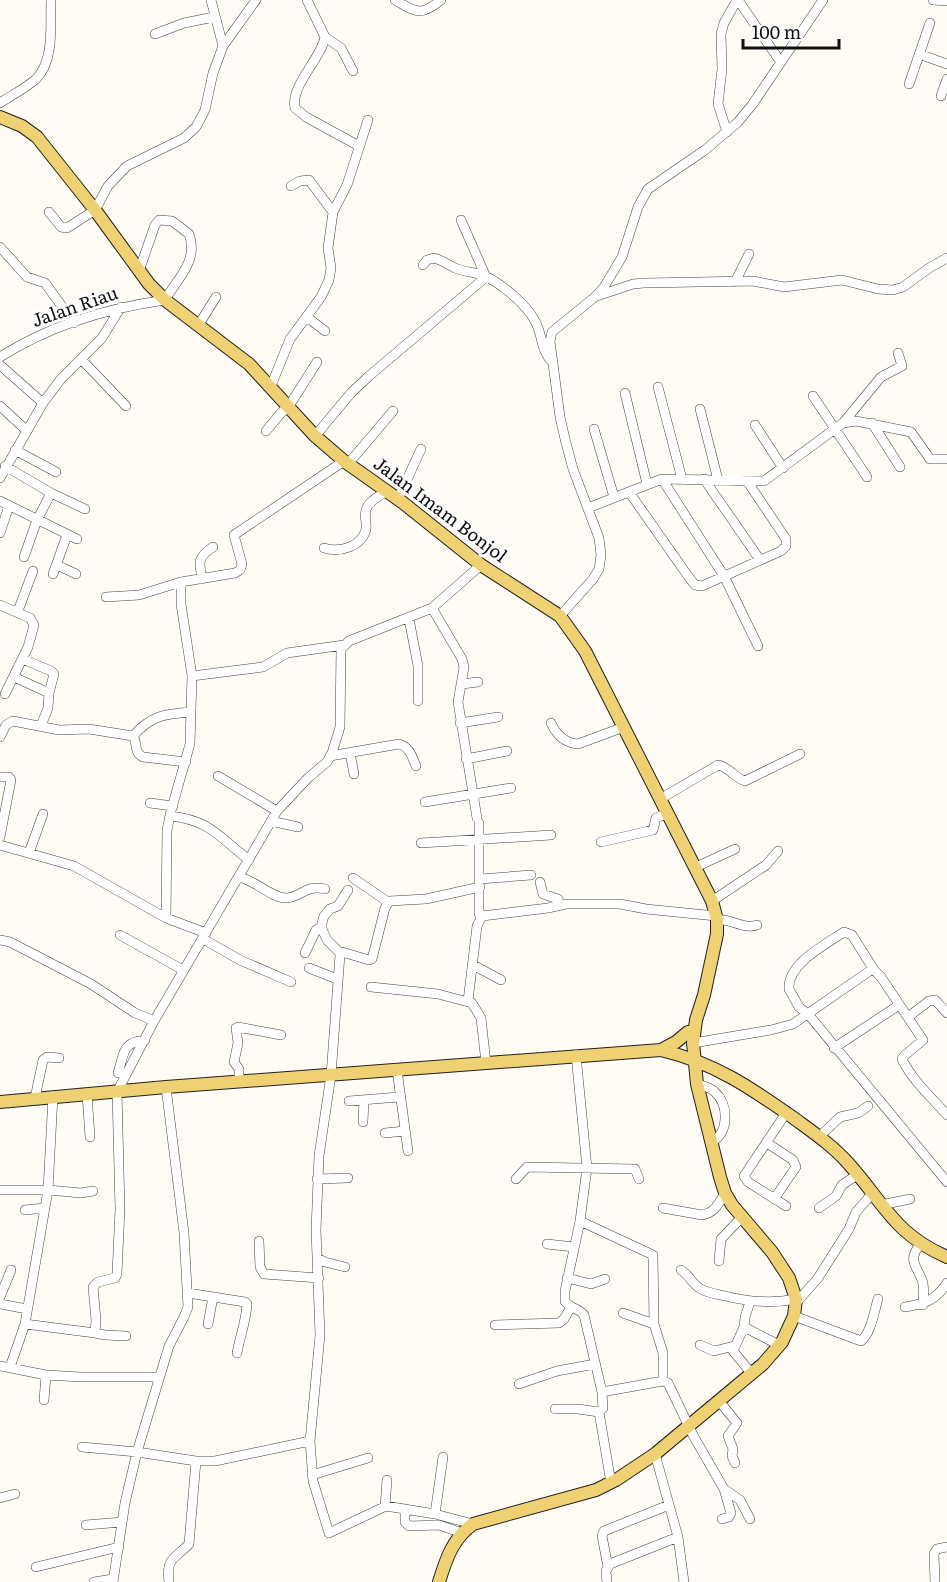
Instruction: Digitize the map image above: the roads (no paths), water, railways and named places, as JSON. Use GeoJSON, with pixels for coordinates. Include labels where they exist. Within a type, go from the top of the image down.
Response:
{"type":"FeatureCollection","features":[{"type":"Feature","properties":{"kind":"main road","name":"Jalan Imam Bonjol"},"geometry":{"type":"LineString","coordinates":[[0,117],[22,126],[37,137],[95,210],[139,271],[165,300],[236,352],[271,386],[315,436],[346,463],[398,499],[481,565],[560,616],[585,651],[712,901],[717,934],[699,1014],[690,1037],[691,1057]]}},
{"type":"Feature","properties":{"kind":"main road"},"geometry":{"type":"LineString","coordinates":[[661,1050],[690,1037]]}},
{"type":"Feature","properties":{"kind":"main road"},"geometry":{"type":"LineString","coordinates":[[0,1102],[166,1087],[661,1050],[691,1057],[731,1076],[786,1113],[843,1157],[907,1234],[920,1244],[947,1257]]}},
{"type":"Feature","properties":{"kind":"main road"},"geometry":{"type":"LineString","coordinates":[[439,1582],[449,1552],[462,1533],[473,1524],[611,1484],[655,1454],[752,1374],[779,1346],[796,1306],[792,1284],[782,1265],[732,1205],[725,1193],[697,1083],[691,1073],[691,1057]]}},
{"type":"Feature","properties":{"kind":"street"},"geometry":{"type":"LineString","coordinates":[[0,103],[34,81],[43,70],[49,49],[51,0]]}},
{"type":"Feature","properties":{"kind":"street"},"geometry":{"type":"LineString","coordinates":[[211,0],[223,46]]}},
{"type":"Feature","properties":{"kind":"street"},"geometry":{"type":"LineString","coordinates":[[49,212],[65,228],[95,210],[108,186],[127,166],[184,138],[196,127],[205,110],[213,73],[223,46],[256,0]]}},
{"type":"Feature","properties":{"kind":"street"},"geometry":{"type":"LineString","coordinates":[[307,0],[325,37],[341,48],[353,71]]}},
{"type":"Feature","properties":{"kind":"street"},"geometry":{"type":"LineString","coordinates":[[395,0],[420,12],[429,9],[441,0]]}},
{"type":"Feature","properties":{"kind":"street"},"geometry":{"type":"LineString","coordinates":[[727,132],[718,104],[722,69],[722,34],[724,23],[737,0],[780,62]]}},
{"type":"Feature","properties":{"kind":"street"},"geometry":{"type":"LineString","coordinates":[[560,616],[593,579],[600,562],[599,538],[573,470],[565,439],[550,341],[552,332],[596,296],[615,271],[622,257],[638,207],[648,189],[685,165],[727,132],[745,114],[823,0]]}},
{"type":"Feature","properties":{"kind":"street"},"geometry":{"type":"LineString","coordinates":[[933,0],[947,2]]}},
{"type":"Feature","properties":{"kind":"street"},"geometry":{"type":"LineString","coordinates":[[155,34],[183,23],[214,16]]}},
{"type":"Feature","properties":{"kind":"street"},"geometry":{"type":"LineString","coordinates":[[909,84],[930,23]]}},
{"type":"Feature","properties":{"kind":"street"},"geometry":{"type":"LineString","coordinates":[[325,37],[295,96],[295,108],[321,126],[359,146]]}},
{"type":"Feature","properties":{"kind":"street"},"geometry":{"type":"LineString","coordinates":[[919,54],[947,64]]}},
{"type":"Feature","properties":{"kind":"street"},"geometry":{"type":"LineString","coordinates":[[941,96],[947,79]]}},
{"type":"Feature","properties":{"kind":"street"},"geometry":{"type":"LineString","coordinates":[[271,386],[290,339],[327,286],[331,274],[328,248],[333,212],[347,185],[368,120]]}},
{"type":"Feature","properties":{"kind":"street"},"geometry":{"type":"LineString","coordinates":[[291,186],[300,181],[309,180],[333,212]]}},
{"type":"Feature","properties":{"kind":"street"},"geometry":{"type":"LineString","coordinates":[[139,271],[157,222],[162,219],[172,221],[187,231],[191,242],[188,266],[165,300]]}},
{"type":"Feature","properties":{"kind":"street"},"geometry":{"type":"LineString","coordinates":[[461,220],[486,277]]}},
{"type":"Feature","properties":{"kind":"street"},"geometry":{"type":"LineString","coordinates":[[0,247],[27,277],[39,280],[47,286],[74,323]]}},
{"type":"Feature","properties":{"kind":"street"},"geometry":{"type":"LineString","coordinates":[[735,282],[749,254]]}},
{"type":"Feature","properties":{"kind":"street"},"geometry":{"type":"LineString","coordinates":[[423,265],[427,260],[434,258],[458,269],[486,277],[500,285],[536,321],[546,357],[553,363]]}},
{"type":"Feature","properties":{"kind":"street"},"geometry":{"type":"LineString","coordinates":[[596,296],[626,286],[644,283],[763,282],[784,287],[842,280],[878,289],[893,290],[903,287],[928,268],[947,258]]}},
{"type":"Feature","properties":{"kind":"street"},"geometry":{"type":"LineString","coordinates":[[315,436],[351,393],[369,376],[486,277]]}},
{"type":"Feature","properties":{"kind":"street"},"geometry":{"type":"LineString","coordinates":[[198,326],[216,297]]}},
{"type":"Feature","properties":{"kind":"street","name":"Jalan Riau"},"geometry":{"type":"LineString","coordinates":[[0,357],[29,340],[74,323],[122,307],[165,300]]}},
{"type":"Feature","properties":{"kind":"street"},"geometry":{"type":"LineString","coordinates":[[0,478],[43,403],[61,379],[102,338],[122,307]]}},
{"type":"Feature","properties":{"kind":"street"},"geometry":{"type":"LineString","coordinates":[[307,317],[325,331]]}},
{"type":"Feature","properties":{"kind":"street"},"geometry":{"type":"LineString","coordinates":[[588,508],[662,479],[764,481],[839,426],[881,377],[902,366],[898,353]]}},
{"type":"Feature","properties":{"kind":"street"},"geometry":{"type":"LineString","coordinates":[[82,360],[126,405]]}},
{"type":"Feature","properties":{"kind":"street"},"geometry":{"type":"LineString","coordinates":[[266,431],[280,413],[289,406],[317,362]]}},
{"type":"Feature","properties":{"kind":"street"},"geometry":{"type":"LineString","coordinates":[[0,365],[43,403]]}},
{"type":"Feature","properties":{"kind":"street"},"geometry":{"type":"LineString","coordinates":[[658,387],[682,479]]}},
{"type":"Feature","properties":{"kind":"street"},"geometry":{"type":"LineString","coordinates":[[625,393],[647,484]]}},
{"type":"Feature","properties":{"kind":"street"},"geometry":{"type":"LineString","coordinates":[[813,396],[839,426],[867,477]]}},
{"type":"Feature","properties":{"kind":"street"},"geometry":{"type":"LineString","coordinates":[[0,406],[26,430]]}},
{"type":"Feature","properties":{"kind":"street"},"geometry":{"type":"LineString","coordinates":[[700,409],[718,480]]}},
{"type":"Feature","properties":{"kind":"street"},"geometry":{"type":"LineString","coordinates":[[106,597],[139,595],[192,579],[202,579],[240,570],[242,564],[234,535],[346,463],[393,411]]}},
{"type":"Feature","properties":{"kind":"street"},"geometry":{"type":"LineString","coordinates":[[839,426],[856,421],[911,432],[930,459],[947,459]]}},
{"type":"Feature","properties":{"kind":"street"},"geometry":{"type":"LineString","coordinates":[[872,423],[900,467]]}},
{"type":"Feature","properties":{"kind":"street"},"geometry":{"type":"LineString","coordinates":[[755,425],[783,468]]}},
{"type":"Feature","properties":{"kind":"street"},"geometry":{"type":"LineString","coordinates":[[594,429],[614,498]]}},
{"type":"Feature","properties":{"kind":"street"},"geometry":{"type":"LineString","coordinates":[[398,499],[421,449]]}},
{"type":"Feature","properties":{"kind":"street"},"geometry":{"type":"LineString","coordinates":[[15,450],[56,472]]}},
{"type":"Feature","properties":{"kind":"street"},"geometry":{"type":"LineString","coordinates":[[0,453],[7,463],[51,493],[85,509]]}},
{"type":"Feature","properties":{"kind":"street"},"geometry":{"type":"LineString","coordinates":[[662,479],[724,576],[758,646]]}},
{"type":"Feature","properties":{"kind":"street"},"geometry":{"type":"LineString","coordinates":[[704,479],[760,560]]}},
{"type":"Feature","properties":{"kind":"street"},"geometry":{"type":"LineString","coordinates":[[629,492],[695,585],[702,586],[781,551],[786,546],[786,539],[747,481]]}},
{"type":"Feature","properties":{"kind":"street"},"geometry":{"type":"LineString","coordinates":[[324,548],[341,551],[358,541],[365,531],[366,508],[369,503],[386,491]]}},
{"type":"Feature","properties":{"kind":"street"},"geometry":{"type":"LineString","coordinates":[[24,557],[37,520],[51,493]]}},
{"type":"Feature","properties":{"kind":"street"},"geometry":{"type":"LineString","coordinates":[[0,533],[5,503],[77,540]]}},
{"type":"Feature","properties":{"kind":"street"},"geometry":{"type":"LineString","coordinates":[[67,535],[55,569],[76,574]]}},
{"type":"Feature","properties":{"kind":"street"},"geometry":{"type":"LineString","coordinates":[[202,579],[200,558],[213,546]]}},
{"type":"Feature","properties":{"kind":"street"},"geometry":{"type":"LineString","coordinates":[[95,1333],[93,1287],[98,1282],[115,1278],[117,1271],[120,1209],[117,1092],[183,970],[277,811],[330,756],[339,735],[340,653],[344,645],[432,608],[481,565]]}},
{"type":"Feature","properties":{"kind":"street"},"geometry":{"type":"LineString","coordinates":[[18,611],[33,571]]}},
{"type":"Feature","properties":{"kind":"street"},"geometry":{"type":"LineString","coordinates":[[166,918],[167,830],[190,744],[192,676],[180,582]]}},
{"type":"Feature","properties":{"kind":"street"},"geometry":{"type":"LineString","coordinates":[[0,605],[32,619],[34,625],[33,635],[23,659],[5,694]]}},
{"type":"Feature","properties":{"kind":"street"},"geometry":{"type":"LineString","coordinates":[[432,608],[462,659],[464,667],[458,702],[478,820],[479,914],[482,916]]}},
{"type":"Feature","properties":{"kind":"street"},"geometry":{"type":"LineString","coordinates":[[409,619],[418,666],[418,701]]}},
{"type":"Feature","properties":{"kind":"street"},"geometry":{"type":"LineString","coordinates":[[192,676],[263,667],[287,653],[344,645]]}},
{"type":"Feature","properties":{"kind":"street"},"geometry":{"type":"LineString","coordinates":[[23,659],[54,674],[48,708],[41,726]]}},
{"type":"Feature","properties":{"kind":"street"},"geometry":{"type":"LineString","coordinates":[[14,677],[49,693]]}},
{"type":"Feature","properties":{"kind":"street"},"geometry":{"type":"LineString","coordinates":[[462,684],[478,682]]}},
{"type":"Feature","properties":{"kind":"street"},"geometry":{"type":"LineString","coordinates":[[133,736],[146,722],[164,714],[191,712]]}},
{"type":"Feature","properties":{"kind":"street"},"geometry":{"type":"LineString","coordinates":[[460,723],[498,717]]}},
{"type":"Feature","properties":{"kind":"street"},"geometry":{"type":"LineString","coordinates":[[0,736],[6,725],[12,721],[59,730],[89,729],[133,736]]}},
{"type":"Feature","properties":{"kind":"street"},"geometry":{"type":"LineString","coordinates":[[551,723],[557,734],[578,744],[624,728]]}},
{"type":"Feature","properties":{"kind":"street"},"geometry":{"type":"LineString","coordinates":[[133,736],[138,754],[143,757],[186,762]]}},
{"type":"Feature","properties":{"kind":"street"},"geometry":{"type":"LineString","coordinates":[[330,756],[402,744],[409,751],[416,766]]}},
{"type":"Feature","properties":{"kind":"street"},"geometry":{"type":"LineString","coordinates":[[466,759],[507,752]]}},
{"type":"Feature","properties":{"kind":"street"},"geometry":{"type":"LineString","coordinates":[[350,753],[354,774]]}},
{"type":"Feature","properties":{"kind":"street"},"geometry":{"type":"LineString","coordinates":[[660,799],[718,765],[728,768],[737,778],[746,781],[800,754]]}},
{"type":"Feature","properties":{"kind":"street"},"geometry":{"type":"LineString","coordinates":[[218,776],[277,811]]}},
{"type":"Feature","properties":{"kind":"street"},"geometry":{"type":"LineString","coordinates":[[0,777],[11,778],[5,792],[0,837]]}},
{"type":"Feature","properties":{"kind":"street"},"geometry":{"type":"LineString","coordinates":[[425,802],[511,789]]}},
{"type":"Feature","properties":{"kind":"street"},"geometry":{"type":"LineString","coordinates":[[150,803],[173,806]]}},
{"type":"Feature","properties":{"kind":"street"},"geometry":{"type":"LineString","coordinates":[[601,842],[653,830],[656,818],[668,813]]}},
{"type":"Feature","properties":{"kind":"street"},"geometry":{"type":"LineString","coordinates":[[29,853],[43,814]]}},
{"type":"Feature","properties":{"kind":"street"},"geometry":{"type":"LineString","coordinates":[[170,816],[186,818],[208,826],[249,860]]}},
{"type":"Feature","properties":{"kind":"street"},"geometry":{"type":"LineString","coordinates":[[271,821],[298,827]]}},
{"type":"Feature","properties":{"kind":"street"},"geometry":{"type":"LineString","coordinates":[[421,843],[551,836]]}},
{"type":"Feature","properties":{"kind":"street"},"geometry":{"type":"LineString","coordinates":[[0,845],[74,866],[166,918],[205,936],[240,960],[291,982]]}},
{"type":"Feature","properties":{"kind":"street"},"geometry":{"type":"LineString","coordinates":[[696,867],[735,849]]}},
{"type":"Feature","properties":{"kind":"street"},"geometry":{"type":"LineString","coordinates":[[712,901],[766,865],[778,851]]}},
{"type":"Feature","properties":{"kind":"street"},"geometry":{"type":"LineString","coordinates":[[353,878],[388,902],[426,899],[480,883],[531,875]]}},
{"type":"Feature","properties":{"kind":"street"},"geometry":{"type":"LineString","coordinates":[[238,877],[250,879],[284,898],[311,887],[325,889]]}},
{"type":"Feature","properties":{"kind":"street"},"geometry":{"type":"LineString","coordinates":[[540,882],[543,894],[558,898],[560,905]]}},
{"type":"Feature","properties":{"kind":"street"},"geometry":{"type":"LineString","coordinates":[[305,953],[330,909],[338,906],[348,890]]}},
{"type":"Feature","properties":{"kind":"street"},"geometry":{"type":"LineString","coordinates":[[321,927],[327,940],[340,953],[369,960],[372,958],[388,902]]}},
{"type":"Feature","properties":{"kind":"street"},"geometry":{"type":"LineString","coordinates":[[482,916],[560,905],[620,904],[725,919],[747,927],[757,925]]}},
{"type":"Feature","properties":{"kind":"street"},"geometry":{"type":"LineString","coordinates":[[468,1001],[478,924],[482,916]]}},
{"type":"Feature","properties":{"kind":"street"},"geometry":{"type":"LineString","coordinates":[[947,1115],[914,1078],[902,1059],[904,1055],[924,1041],[849,932],[844,932],[813,952],[796,970],[789,984],[790,992],[802,1011],[808,1014],[947,1182]]}},
{"type":"Feature","properties":{"kind":"street"},"geometry":{"type":"LineString","coordinates":[[120,935],[183,970]]}},
{"type":"Feature","properties":{"kind":"street"},"geometry":{"type":"LineString","coordinates":[[0,940],[10,942],[91,984],[135,1013],[154,1021]]}},
{"type":"Feature","properties":{"kind":"street"},"geometry":{"type":"LineString","coordinates":[[340,953],[331,1075],[321,1133],[317,1179],[320,1335],[309,1441],[312,1475],[329,1533],[385,1507],[435,1514],[473,1524]]}},
{"type":"Feature","properties":{"kind":"street"},"geometry":{"type":"LineString","coordinates":[[473,965],[501,980]]}},
{"type":"Feature","properties":{"kind":"street"},"geometry":{"type":"LineString","coordinates":[[309,968],[338,979]]}},
{"type":"Feature","properties":{"kind":"street"},"geometry":{"type":"LineString","coordinates":[[690,1037],[793,1024],[874,970]]}},
{"type":"Feature","properties":{"kind":"street"},"geometry":{"type":"LineString","coordinates":[[372,987],[438,994],[468,1001],[475,1005],[480,1013],[486,1063]]}},
{"type":"Feature","properties":{"kind":"street"},"geometry":{"type":"LineString","coordinates":[[908,1017],[929,1001],[935,1000],[947,1013]]}},
{"type":"Feature","properties":{"kind":"street"},"geometry":{"type":"LineString","coordinates":[[834,1048],[899,1005]]}},
{"type":"Feature","properties":{"kind":"street"},"geometry":{"type":"LineString","coordinates":[[239,1082],[239,1069],[234,1062],[238,1043],[235,1038],[236,1028],[281,1035]]}},
{"type":"Feature","properties":{"kind":"street"},"geometry":{"type":"LineString","coordinates":[[118,1073],[128,1045],[134,1041],[145,1040]]}},
{"type":"Feature","properties":{"kind":"street"},"geometry":{"type":"LineString","coordinates":[[576,1055],[587,1168],[565,1301],[584,1315],[602,1392],[602,1410],[599,1412],[611,1484]]}},
{"type":"Feature","properties":{"kind":"street"},"geometry":{"type":"LineString","coordinates":[[35,1098],[44,1060],[58,1058]]}},
{"type":"Feature","properties":{"kind":"street"},"geometry":{"type":"LineString","coordinates":[[397,1070],[408,1150]]}},
{"type":"Feature","properties":{"kind":"street"},"geometry":{"type":"LineString","coordinates":[[697,1083],[714,1091],[721,1100],[724,1111],[724,1131],[712,1142]]}},
{"type":"Feature","properties":{"kind":"street"},"geometry":{"type":"LineString","coordinates":[[94,1582],[113,1581],[125,1503],[137,1452],[168,1346],[188,1307],[184,1233],[166,1087]]}},
{"type":"Feature","properties":{"kind":"street"},"geometry":{"type":"LineString","coordinates":[[87,1094],[90,1137]]}},
{"type":"Feature","properties":{"kind":"street"},"geometry":{"type":"LineString","coordinates":[[53,1096],[48,1190],[25,1324],[5,1367],[46,1375],[159,1377]]}},
{"type":"Feature","properties":{"kind":"street"},"geometry":{"type":"LineString","coordinates":[[349,1101],[399,1097]]}},
{"type":"Feature","properties":{"kind":"street"},"geometry":{"type":"LineString","coordinates":[[363,1122],[364,1100]]}},
{"type":"Feature","properties":{"kind":"street"},"geometry":{"type":"LineString","coordinates":[[819,1137],[840,1116],[858,1113],[868,1106]]}},
{"type":"Feature","properties":{"kind":"street"},"geometry":{"type":"LineString","coordinates":[[786,1113],[744,1176],[748,1182],[786,1206]]}},
{"type":"Feature","properties":{"kind":"street"},"geometry":{"type":"LineString","coordinates":[[385,1133],[405,1131]]}},
{"type":"Feature","properties":{"kind":"street"},"geometry":{"type":"LineString","coordinates":[[767,1143],[793,1160],[796,1167],[774,1199]]}},
{"type":"Feature","properties":{"kind":"street"},"geometry":{"type":"LineString","coordinates":[[516,1179],[527,1167],[635,1169],[639,1179]]}},
{"type":"Feature","properties":{"kind":"street"},"geometry":{"type":"LineString","coordinates":[[819,1208],[836,1196],[842,1185],[857,1175]]}},
{"type":"Feature","properties":{"kind":"street"},"geometry":{"type":"LineString","coordinates":[[317,1179],[348,1178]]}},
{"type":"Feature","properties":{"kind":"street"},"geometry":{"type":"LineString","coordinates":[[0,1191],[48,1190],[81,1193],[93,1191]]}},
{"type":"Feature","properties":{"kind":"street"},"geometry":{"type":"LineString","coordinates":[[663,1208],[706,1215],[716,1209],[725,1193]]}},
{"type":"Feature","properties":{"kind":"street"},"geometry":{"type":"LineString","coordinates":[[796,1306],[818,1278],[849,1229],[856,1212],[872,1194]]}},
{"type":"Feature","properties":{"kind":"street"},"geometry":{"type":"LineString","coordinates":[[881,1205],[910,1199]]}},
{"type":"Feature","properties":{"kind":"street"},"geometry":{"type":"LineString","coordinates":[[25,1210],[45,1208]]}},
{"type":"Feature","properties":{"kind":"street"},"geometry":{"type":"LineString","coordinates":[[719,1261],[721,1239],[742,1217]]}},
{"type":"Feature","properties":{"kind":"street"},"geometry":{"type":"LineString","coordinates":[[580,1221],[653,1254],[654,1324],[663,1353],[663,1381]]}},
{"type":"Feature","properties":{"kind":"street"},"geometry":{"type":"LineString","coordinates":[[259,1241],[260,1268],[264,1274],[319,1278]]}},
{"type":"Feature","properties":{"kind":"street"},"geometry":{"type":"LineString","coordinates":[[547,1244],[574,1247]]}},
{"type":"Feature","properties":{"kind":"street"},"geometry":{"type":"LineString","coordinates":[[920,1244],[913,1258],[915,1268],[923,1282],[923,1305]]}},
{"type":"Feature","properties":{"kind":"street"},"geometry":{"type":"LineString","coordinates":[[317,1258],[345,1267]]}},
{"type":"Feature","properties":{"kind":"street"},"geometry":{"type":"LineString","coordinates":[[0,1297],[11,1270]]}},
{"type":"Feature","properties":{"kind":"street"},"geometry":{"type":"LineString","coordinates":[[681,1270],[701,1289],[750,1302],[796,1306],[862,1341],[870,1327],[878,1299]]}},
{"type":"Feature","properties":{"kind":"street"},"geometry":{"type":"LineString","coordinates":[[567,1278],[591,1284],[605,1279]]}},
{"type":"Feature","properties":{"kind":"street"},"geometry":{"type":"LineString","coordinates":[[905,1307],[923,1305],[937,1296],[947,1283]]}},
{"type":"Feature","properties":{"kind":"street"},"geometry":{"type":"LineString","coordinates":[[188,1293],[247,1304],[244,1329],[237,1353]]}},
{"type":"Feature","properties":{"kind":"street"},"geometry":{"type":"LineString","coordinates":[[208,1324],[213,1297]]}},
{"type":"Feature","properties":{"kind":"street"},"geometry":{"type":"LineString","coordinates":[[750,1302],[744,1327],[734,1346],[734,1353],[752,1374]]}},
{"type":"Feature","properties":{"kind":"street"},"geometry":{"type":"LineString","coordinates":[[0,1304],[27,1309]]}},
{"type":"Feature","properties":{"kind":"street"},"geometry":{"type":"LineString","coordinates":[[495,1325],[559,1323],[571,1307]]}},
{"type":"Feature","properties":{"kind":"street"},"geometry":{"type":"LineString","coordinates":[[623,1313],[654,1324]]}},
{"type":"Feature","properties":{"kind":"street"},"geometry":{"type":"LineString","coordinates":[[25,1324],[126,1336]]}},
{"type":"Feature","properties":{"kind":"street"},"geometry":{"type":"LineString","coordinates":[[744,1327],[779,1346]]}},
{"type":"Feature","properties":{"kind":"street"},"geometry":{"type":"LineString","coordinates":[[700,1345],[714,1351],[734,1346]]}},
{"type":"Feature","properties":{"kind":"street"},"geometry":{"type":"LineString","coordinates":[[519,1384],[557,1371],[595,1364]]}},
{"type":"Feature","properties":{"kind":"street"},"geometry":{"type":"LineString","coordinates":[[44,1400],[46,1375]]}},
{"type":"Feature","properties":{"kind":"street"},"geometry":{"type":"LineString","coordinates":[[602,1392],[663,1381],[669,1383],[724,1489],[731,1513],[729,1517],[722,1519]]}},
{"type":"Feature","properties":{"kind":"street"},"geometry":{"type":"LineString","coordinates":[[719,1401],[737,1423],[728,1436],[735,1463]]}},
{"type":"Feature","properties":{"kind":"street"},"geometry":{"type":"LineString","coordinates":[[555,1409],[599,1412]]}},
{"type":"Feature","properties":{"kind":"street"},"geometry":{"type":"LineString","coordinates":[[82,1447],[196,1461],[221,1461],[309,1441]]}},
{"type":"Feature","properties":{"kind":"street"},"geometry":{"type":"LineString","coordinates":[[655,1454],[678,1537],[684,1582]]}},
{"type":"Feature","properties":{"kind":"street"},"geometry":{"type":"LineString","coordinates":[[435,1514],[443,1457]]}},
{"type":"Feature","properties":{"kind":"street"},"geometry":{"type":"LineString","coordinates":[[312,1475],[368,1458]]}},
{"type":"Feature","properties":{"kind":"street"},"geometry":{"type":"LineString","coordinates":[[169,1582],[168,1564],[189,1544],[196,1461]]}},
{"type":"Feature","properties":{"kind":"street"},"geometry":{"type":"LineString","coordinates":[[385,1507],[387,1480]]}},
{"type":"Feature","properties":{"kind":"street"},"geometry":{"type":"LineString","coordinates":[[724,1489],[740,1500],[750,1519]]}},
{"type":"Feature","properties":{"kind":"street"},"geometry":{"type":"LineString","coordinates":[[0,1498],[15,1494]]}},
{"type":"Feature","properties":{"kind":"street"},"geometry":{"type":"LineString","coordinates":[[607,1582],[608,1567],[602,1538],[604,1531],[669,1505]]}},
{"type":"Feature","properties":{"kind":"street"},"geometry":{"type":"LineString","coordinates":[[405,1509],[405,1522],[409,1526],[439,1525],[462,1533]]}},
{"type":"Feature","properties":{"kind":"street"},"geometry":{"type":"LineString","coordinates":[[86,1525],[122,1522]]}},
{"type":"Feature","properties":{"kind":"street"},"geometry":{"type":"LineString","coordinates":[[608,1567],[678,1537]]}},
{"type":"Feature","properties":{"kind":"street"},"geometry":{"type":"LineString","coordinates":[[935,1582],[934,1554],[937,1549],[947,1546]]}},
{"type":"Feature","properties":{"kind":"street"},"geometry":{"type":"LineString","coordinates":[[36,1567],[119,1547]]}}]}
